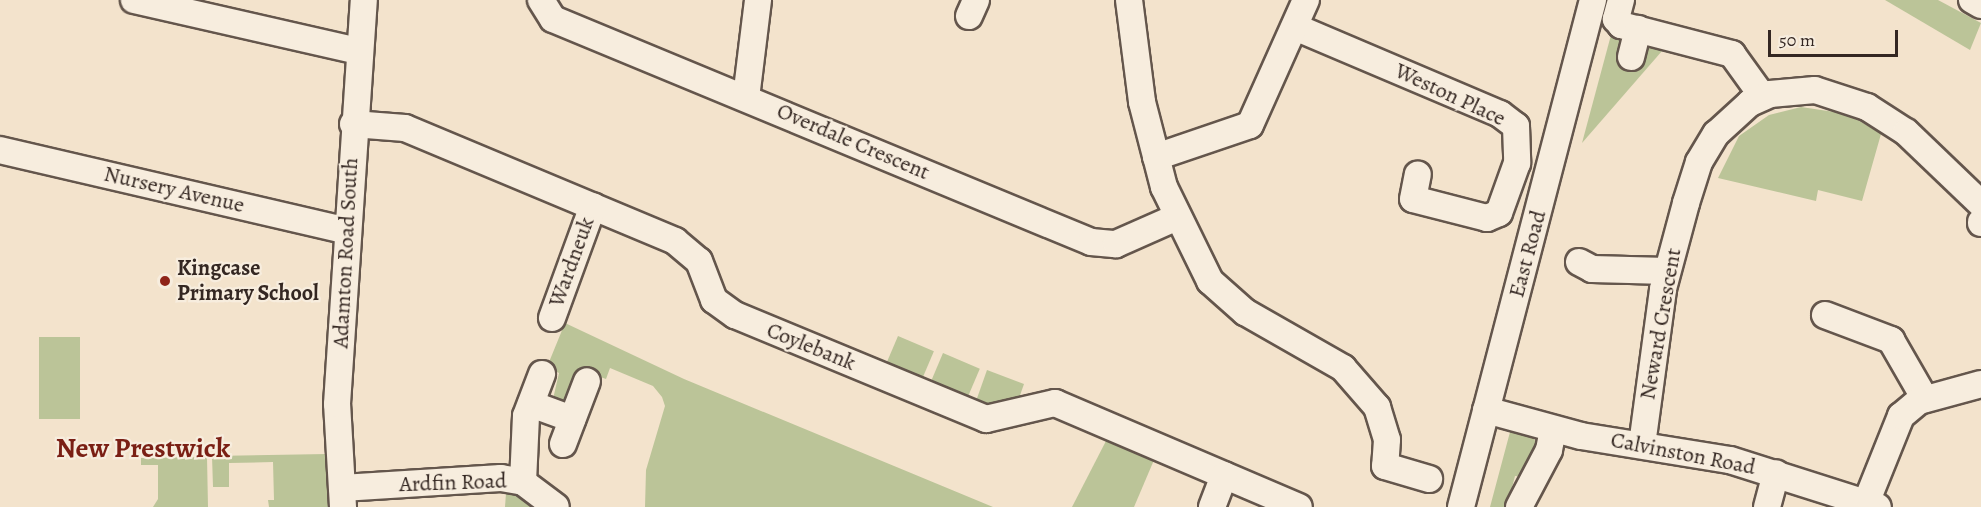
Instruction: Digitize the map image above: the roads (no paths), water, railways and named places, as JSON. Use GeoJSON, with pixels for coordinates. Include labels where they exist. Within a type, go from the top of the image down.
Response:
{"type":"FeatureCollection","features":[{"type":"Feature","properties":{"kind":"street"},"geometry":{"type":"LineString","coordinates":[[134,0],[359,51]]}},
{"type":"Feature","properties":{"kind":"street","name":"Adamton Road South"},"geometry":{"type":"LineString","coordinates":[[342,498],[337,404],[353,124],[364,0]]}},
{"type":"Feature","properties":{"kind":"street","name":"Overdale Crescent"},"geometry":{"type":"LineString","coordinates":[[541,0],[552,20],[1091,242],[1116,244],[1175,218]]}},
{"type":"Feature","properties":{"kind":"street"},"geometry":{"type":"LineString","coordinates":[[746,98],[758,0]]}},
{"type":"Feature","properties":{"kind":"street"},"geometry":{"type":"LineString","coordinates":[[1130,0],[1142,102],[1156,157],[1175,218],[1210,281],[1245,312],[1343,368],[1377,407],[1387,440],[1385,466],[1429,478]]}},
{"type":"Feature","properties":{"kind":"street"},"geometry":{"type":"LineString","coordinates":[[1156,157],[1250,125],[1306,0]]}},
{"type":"Feature","properties":{"kind":"street","name":"East Road"},"geometry":{"type":"LineString","coordinates":[[1461,507],[1593,0]]}},
{"type":"Feature","properties":{"kind":"street"},"geometry":{"type":"LineString","coordinates":[[1621,0],[1616,19],[1638,29],[1732,54],[1763,97]]}},
{"type":"Feature","properties":{"kind":"street"},"geometry":{"type":"LineString","coordinates":[[1972,0],[1981,5]]}},
{"type":"Feature","properties":{"kind":"street","name":"Weston Place"},"geometry":{"type":"LineString","coordinates":[[1295,27],[1491,109],[1516,126],[1517,163],[1499,213],[1487,218],[1413,199],[1418,174]]}},
{"type":"Feature","properties":{"kind":"street"},"geometry":{"type":"LineString","coordinates":[[1631,57],[1638,29]]}},
{"type":"Feature","properties":{"kind":"street","name":"Neward Crescent"},"geometry":{"type":"LineString","coordinates":[[1642,445],[1667,271],[1699,162],[1734,115],[1763,97],[1815,90],[1868,107],[1906,132],[1981,204]]}},
{"type":"Feature","properties":{"kind":"street","name":"Coylebank"},"geometry":{"type":"LineString","coordinates":[[353,124],[405,128],[685,246],[699,261],[714,300],[735,315],[986,419],[1003,418],[1047,401],[1299,507]]}},
{"type":"Feature","properties":{"kind":"street","name":"Nursery Avenue"},"geometry":{"type":"LineString","coordinates":[[0,150],[347,231]]}},
{"type":"Feature","properties":{"kind":"street","name":"Wardneuk"},"geometry":{"type":"LineString","coordinates":[[552,318],[593,206]]}},
{"type":"Feature","properties":{"kind":"street"},"geometry":{"type":"LineString","coordinates":[[1579,262],[1592,269],[1667,271]]}},
{"type":"Feature","properties":{"kind":"street"},"geometry":{"type":"LineString","coordinates":[[1837,312],[1891,340],[1925,399]]}},
{"type":"Feature","properties":{"kind":"street"},"geometry":{"type":"LineString","coordinates":[[523,482],[531,404],[542,374]]}},
{"type":"Feature","properties":{"kind":"street"},"geometry":{"type":"LineString","coordinates":[[563,444],[587,381]]}},
{"type":"Feature","properties":{"kind":"street"},"geometry":{"type":"LineString","coordinates":[[1872,505],[1901,416],[1925,399],[1981,384]]}},
{"type":"Feature","properties":{"kind":"street"},"geometry":{"type":"LineString","coordinates":[[531,404],[572,419]]}},
{"type":"Feature","properties":{"kind":"street","name":"Calvinston Road"},"geometry":{"type":"LineString","coordinates":[[1486,410],[1553,429],[1776,473],[1872,505]]}},
{"type":"Feature","properties":{"kind":"street"},"geometry":{"type":"LineString","coordinates":[[1519,507],[1549,450],[1553,429]]}},
{"type":"Feature","properties":{"kind":"street"},"geometry":{"type":"LineString","coordinates":[[1767,507],[1776,473]]}},
{"type":"Feature","properties":{"kind":"street"},"geometry":{"type":"LineString","coordinates":[[1212,507],[1224,475]]}},
{"type":"Feature","properties":{"kind":"street","name":"Ardfin Road"},"geometry":{"type":"LineString","coordinates":[[342,498],[501,478],[523,482],[556,507]]}},
{"type":"Feature","properties":{"kind":"place","name":"Kingcase Primary School"},"geometry":{"type":"Point","coordinates":[165,281]}},
{"type":"Feature","properties":{"kind":"district","name":"New Prestwick"},"geometry":{"type":"Point","coordinates":[143,448]}}]}
